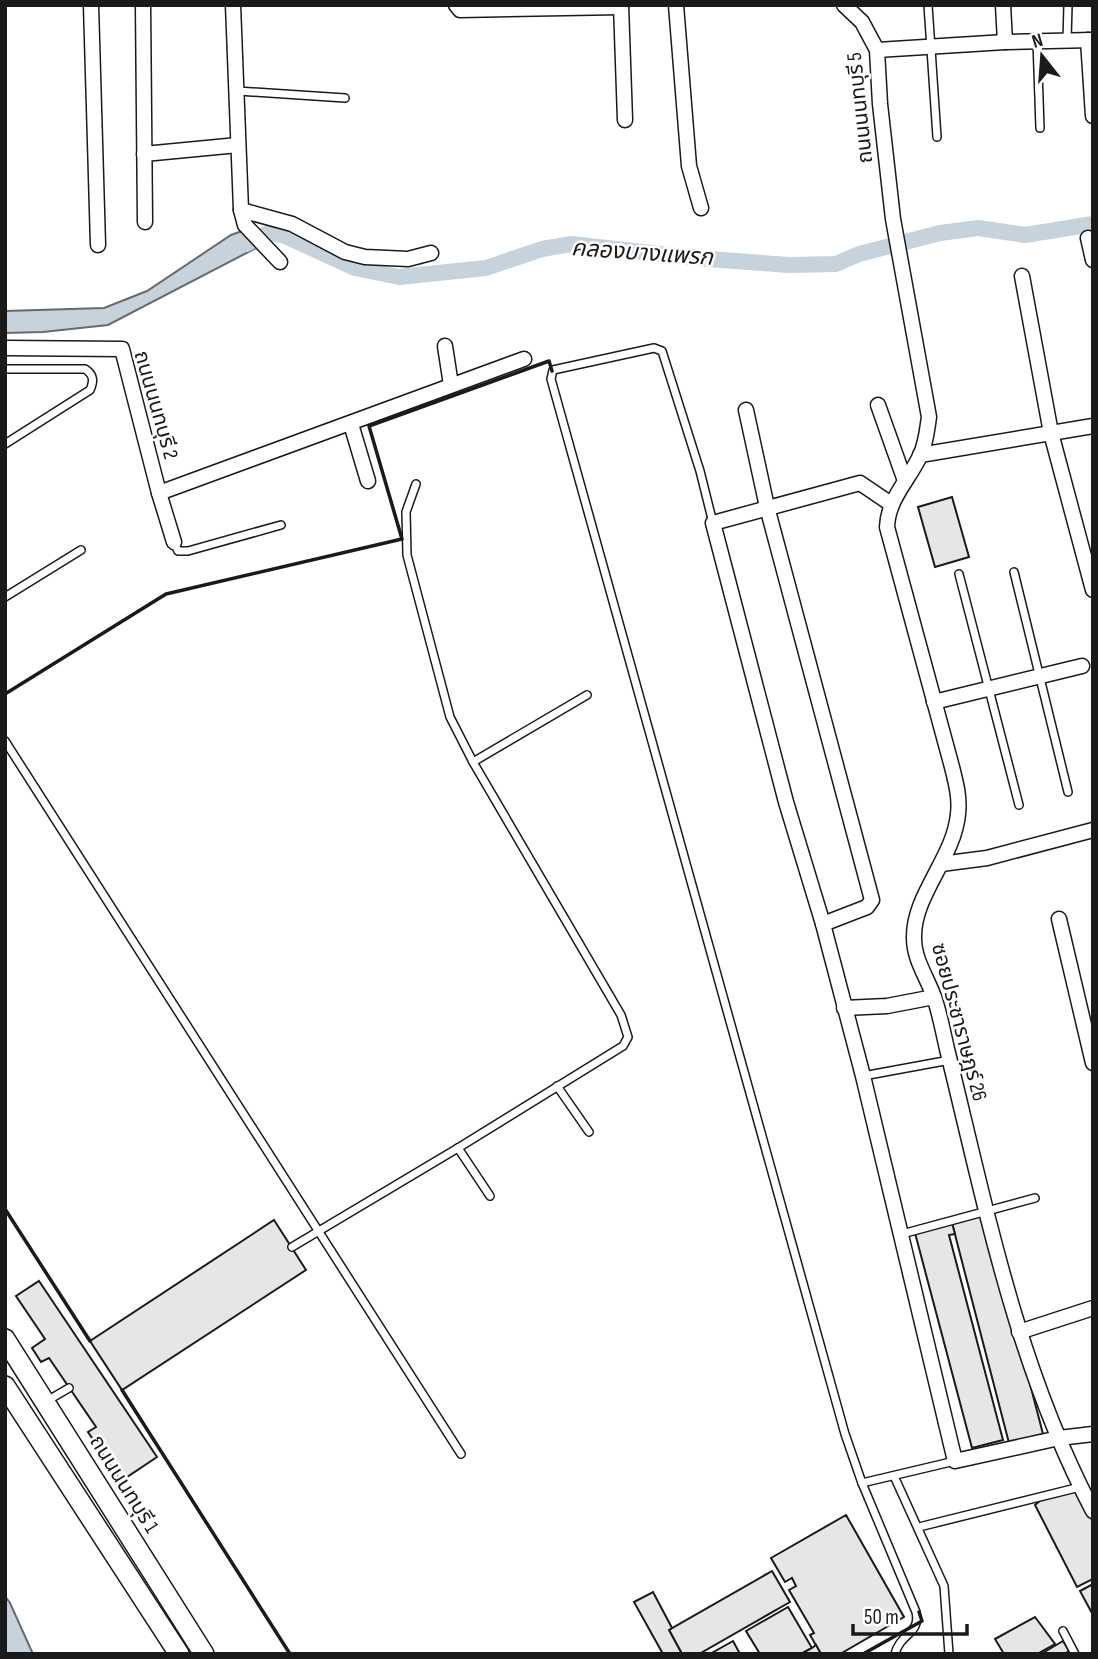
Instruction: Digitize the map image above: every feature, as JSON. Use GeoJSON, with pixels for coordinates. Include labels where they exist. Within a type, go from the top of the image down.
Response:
{"type":"FeatureCollection","features":[{"type":"Feature","properties":{"kind":"main road","name":"ถนนนนทบุรี 1"},"geometry":{"type":"LineString","coordinates":[[5,1339],[204,1654]]}},
{"type":"Feature","properties":{"kind":"main road"},"geometry":{"type":"LineString","coordinates":[[5,1386],[179,1654]]}},
{"type":"Feature","properties":{"kind":"street"},"geometry":{"type":"LineString","coordinates":[[91,5],[98,245]]}},
{"type":"Feature","properties":{"kind":"street"},"geometry":{"type":"LineString","coordinates":[[143,5],[145,222]]}},
{"type":"Feature","properties":{"kind":"street"},"geometry":{"type":"LineString","coordinates":[[233,5],[243,218],[281,262]]}},
{"type":"Feature","properties":{"kind":"street"},"geometry":{"type":"LineString","coordinates":[[456,5],[460,10],[621,6],[625,120]]}},
{"type":"Feature","properties":{"kind":"street"},"geometry":{"type":"LineString","coordinates":[[677,5],[689,166],[701,208]]}},
{"type":"Feature","properties":{"kind":"street","name":"ถนนนนทบุรี 5"},"geometry":{"type":"LineString","coordinates":[[844,5],[862,22],[877,50],[893,219],[929,417],[926,440],[920,456]]}},
{"type":"Feature","properties":{"kind":"street"},"geometry":{"type":"LineString","coordinates":[[1003,5],[1004,42]]}},
{"type":"Feature","properties":{"kind":"street"},"geometry":{"type":"LineString","coordinates":[[877,50],[1090,40],[1093,116]]}},
{"type":"Feature","properties":{"kind":"street"},"geometry":{"type":"LineString","coordinates":[[144,154],[238,145]]}},
{"type":"Feature","properties":{"kind":"street"},"geometry":{"type":"LineString","coordinates":[[243,218],[292,224],[345,252],[365,257],[408,259],[431,253]]}},
{"type":"Feature","properties":{"kind":"street"},"geometry":{"type":"LineString","coordinates":[[1088,238],[1093,260]]}},
{"type":"Feature","properties":{"kind":"street"},"geometry":{"type":"LineString","coordinates":[[1022,276],[1052,433],[1093,590]]}},
{"type":"Feature","properties":{"kind":"street"},"geometry":{"type":"LineString","coordinates":[[445,346],[451,385]]}},
{"type":"Feature","properties":{"kind":"street","name":"ถนนนนทบุรี 2"},"geometry":{"type":"LineString","coordinates":[[5,348],[122,349],[174,542]]}},
{"type":"Feature","properties":{"kind":"street"},"geometry":{"type":"LineString","coordinates":[[159,493],[524,359]]}},
{"type":"Feature","properties":{"kind":"street"},"geometry":{"type":"LineString","coordinates":[[878,405],[905,481]]}},
{"type":"Feature","properties":{"kind":"street"},"geometry":{"type":"LineString","coordinates":[[746,410],[767,507],[872,900],[867,907],[823,924]]}},
{"type":"Feature","properties":{"kind":"street"},"geometry":{"type":"LineString","coordinates":[[351,424],[368,481]]}},
{"type":"Feature","properties":{"kind":"street"},"geometry":{"type":"LineString","coordinates":[[1093,426],[920,456],[891,503],[860,483],[713,523],[786,802],[823,924],[863,1076],[955,1461],[1059,1438],[1093,1434]]}},
{"type":"Feature","properties":{"kind":"street","name":"ซอยประชาราษฎร์ 26"},"geometry":{"type":"LineString","coordinates":[[891,503],[887,527],[959,799],[953,836],[918,912],[914,936],[916,954],[934,998],[985,1212],[1019,1332],[1042,1402],[1093,1511]]}},
{"type":"Feature","properties":{"kind":"street"},"geometry":{"type":"LineString","coordinates":[[934,702],[1082,666]]}},
{"type":"Feature","properties":{"kind":"street"},"geometry":{"type":"LineString","coordinates":[[941,864],[987,858],[1093,830]]}},
{"type":"Feature","properties":{"kind":"street"},"geometry":{"type":"LineString","coordinates":[[1059,919],[1093,1063]]}},
{"type":"Feature","properties":{"kind":"street"},"geometry":{"type":"LineString","coordinates":[[844,1008],[887,1006],[934,998]]}},
{"type":"Feature","properties":{"kind":"street"},"geometry":{"type":"LineString","coordinates":[[1019,1332],[1093,1308]]}},
{"type":"Feature","properties":{"kind":"lane"},"geometry":{"type":"LineString","coordinates":[[928,5],[937,137]]}},
{"type":"Feature","properties":{"kind":"lane"},"geometry":{"type":"LineString","coordinates":[[1067,40],[1068,5]]}},
{"type":"Feature","properties":{"kind":"lane"},"geometry":{"type":"LineString","coordinates":[[1037,41],[1040,128]]}},
{"type":"Feature","properties":{"kind":"lane"},"geometry":{"type":"LineString","coordinates":[[238,91],[345,98]]}},
{"type":"Feature","properties":{"kind":"lane"},"geometry":{"type":"LineString","coordinates":[[713,523],[700,471],[662,351],[654,348],[554,370],[551,379],[845,1434],[918,1621],[916,1628],[899,1642],[895,1654]]}},
{"type":"Feature","properties":{"kind":"lane"},"geometry":{"type":"LineString","coordinates":[[5,369],[85,369],[91,373],[93,382],[90,390],[5,444]]}},
{"type":"Feature","properties":{"kind":"lane"},"geometry":{"type":"LineString","coordinates":[[292,1247],[458,1148],[627,1042],[628,1032],[615,1004],[473,762],[450,717],[407,555],[406,512],[416,484]]}},
{"type":"Feature","properties":{"kind":"lane"},"geometry":{"type":"LineString","coordinates":[[174,542],[178,551],[188,551],[281,525]]}},
{"type":"Feature","properties":{"kind":"lane"},"geometry":{"type":"LineString","coordinates":[[5,597],[81,550]]}},
{"type":"Feature","properties":{"kind":"lane"},"geometry":{"type":"LineString","coordinates":[[1014,572],[1068,792]]}},
{"type":"Feature","properties":{"kind":"lane"},"geometry":{"type":"LineString","coordinates":[[960,574],[1019,805]]}},
{"type":"Feature","properties":{"kind":"lane"},"geometry":{"type":"LineString","coordinates":[[473,762],[587,695]]}},
{"type":"Feature","properties":{"kind":"lane"},"geometry":{"type":"LineString","coordinates":[[5,741],[461,1454]]}},
{"type":"Feature","properties":{"kind":"lane"},"geometry":{"type":"LineString","coordinates":[[863,1076],[950,1060]]}},
{"type":"Feature","properties":{"kind":"lane"},"geometry":{"type":"LineString","coordinates":[[557,1086],[589,1132]]}},
{"type":"Feature","properties":{"kind":"lane"},"geometry":{"type":"LineString","coordinates":[[458,1148],[490,1196]]}},
{"type":"Feature","properties":{"kind":"lane"},"geometry":{"type":"LineString","coordinates":[[902,1234],[1035,1198]]}},
{"type":"Feature","properties":{"kind":"lane"},"geometry":{"type":"LineString","coordinates":[[45,1402],[69,1388]]}},
{"type":"Feature","properties":{"kind":"lane"},"geometry":{"type":"LineString","coordinates":[[862,1483],[955,1461]]}},
{"type":"Feature","properties":{"kind":"lane"},"geometry":{"type":"LineString","coordinates":[[894,1476],[944,1586],[950,1654]]}},
{"type":"Feature","properties":{"kind":"lane"},"geometry":{"type":"LineString","coordinates":[[919,1527],[1080,1487]]}},
{"type":"Feature","properties":{"kind":"lane"},"geometry":{"type":"LineString","coordinates":[[1063,1631],[1075,1654]]}},
{"type":"Feature","properties":{"kind":"shaded area"},"geometry":{"type":"Polygon","coordinates":[[[245,230],[258,247],[108,325],[5,333],[5,311],[104,308],[147,291],[231,235],[245,230]]]}},
{"type":"Feature","properties":{"kind":"shaded area"},"geometry":{"type":"Polygon","coordinates":[[[5,1596],[10,1603],[33,1654],[5,1654],[5,1596]]]}},
{"type":"Feature","properties":{"kind":"building"},"geometry":{"type":"Polygon","coordinates":[[[952,497],[969,557],[935,567],[918,507],[952,497]]]}},
{"type":"Feature","properties":{"kind":"building"},"geometry":{"type":"Polygon","coordinates":[[[986,1214],[1043,1434],[1009,1443],[952,1223],[986,1214]]]}},
{"type":"Feature","properties":{"kind":"building"},"geometry":{"type":"Polygon","coordinates":[[[274,1220],[306,1270],[122,1390],[90,1341],[274,1220]]]}},
{"type":"Feature","properties":{"kind":"building"},"geometry":{"type":"Polygon","coordinates":[[[952,1223],[955,1234],[949,1235],[1003,1440],[972,1448],[915,1233],[952,1223]]]}},
{"type":"Feature","properties":{"kind":"building"},"geometry":{"type":"Polygon","coordinates":[[[39,1281],[157,1457],[121,1481],[88,1432],[96,1427],[49,1358],[41,1362],[32,1348],[45,1339],[16,1296],[39,1281]]]}},
{"type":"Feature","properties":{"kind":"building"},"geometry":{"type":"Polygon","coordinates":[[[1077,1491],[1093,1522],[1093,1579],[1077,1587],[1035,1505],[1042,1499],[1077,1491]]]}},
{"type":"Feature","properties":{"kind":"building"},"geometry":{"type":"Polygon","coordinates":[[[846,1515],[904,1617],[840,1654],[821,1654],[810,1635],[814,1633],[789,1590],[796,1586],[792,1578],[785,1582],[771,1558],[846,1515]]]}},
{"type":"Feature","properties":{"kind":"building"},"geometry":{"type":"Polygon","coordinates":[[[772,1571],[790,1602],[699,1654],[682,1654],[669,1630],[772,1571]]]}},
{"type":"Feature","properties":{"kind":"building"},"geometry":{"type":"Polygon","coordinates":[[[1093,1584],[1093,1615],[1080,1591],[1093,1584]]]}},
{"type":"Feature","properties":{"kind":"building"},"geometry":{"type":"Polygon","coordinates":[[[653,1592],[682,1654],[663,1654],[634,1602],[653,1592]]]}},
{"type":"Feature","properties":{"kind":"building"},"geometry":{"type":"Polygon","coordinates":[[[788,1607],[812,1648],[801,1654],[760,1654],[746,1631],[788,1607]]]}},
{"type":"Feature","properties":{"kind":"building"},"geometry":{"type":"Polygon","coordinates":[[[1035,1617],[1055,1644],[1037,1654],[1004,1654],[995,1639],[1035,1617]]]}},
{"type":"Feature","properties":{"kind":"building"},"geometry":{"type":"Polygon","coordinates":[[[733,1641],[740,1654],[710,1654],[733,1641]]]}},
{"type":"Feature","properties":{"kind":"building"},"geometry":{"type":"Polygon","coordinates":[[[1063,1641],[1069,1651],[1064,1654],[1041,1654],[1063,1641]]]}},
{"type":"Feature","properties":{"kind":"building"},"geometry":{"type":"Polygon","coordinates":[[[816,1645],[821,1654],[801,1654],[812,1648],[816,1645]]]}},
{"type":"Feature","properties":{"kind":"waterway","name":"คลองบางแพรก"},"geometry":{"type":"LineString","coordinates":[[246,244],[268,233],[283,235],[355,268],[399,277],[486,268],[542,249],[571,244],[696,258],[789,265],[836,264],[859,254],[940,233],[978,228],[1025,235],[1093,224]]}},
{"type":"Feature","properties":{"kind":"wall"},"geometry":{"type":"LineString","coordinates":[[5,694],[166,594],[402,539],[369,426],[549,361],[552,371]]}},
{"type":"Feature","properties":{"kind":"wall"},"geometry":{"type":"LineString","coordinates":[[5,1209],[90,1341]]}},
{"type":"Feature","properties":{"kind":"wall"},"geometry":{"type":"LineString","coordinates":[[122,1390],[290,1654]]}},
{"type":"Feature","properties":{"kind":"wall"},"geometry":{"type":"LineString","coordinates":[[863,1654],[922,1621],[919,1612]]}}]}
